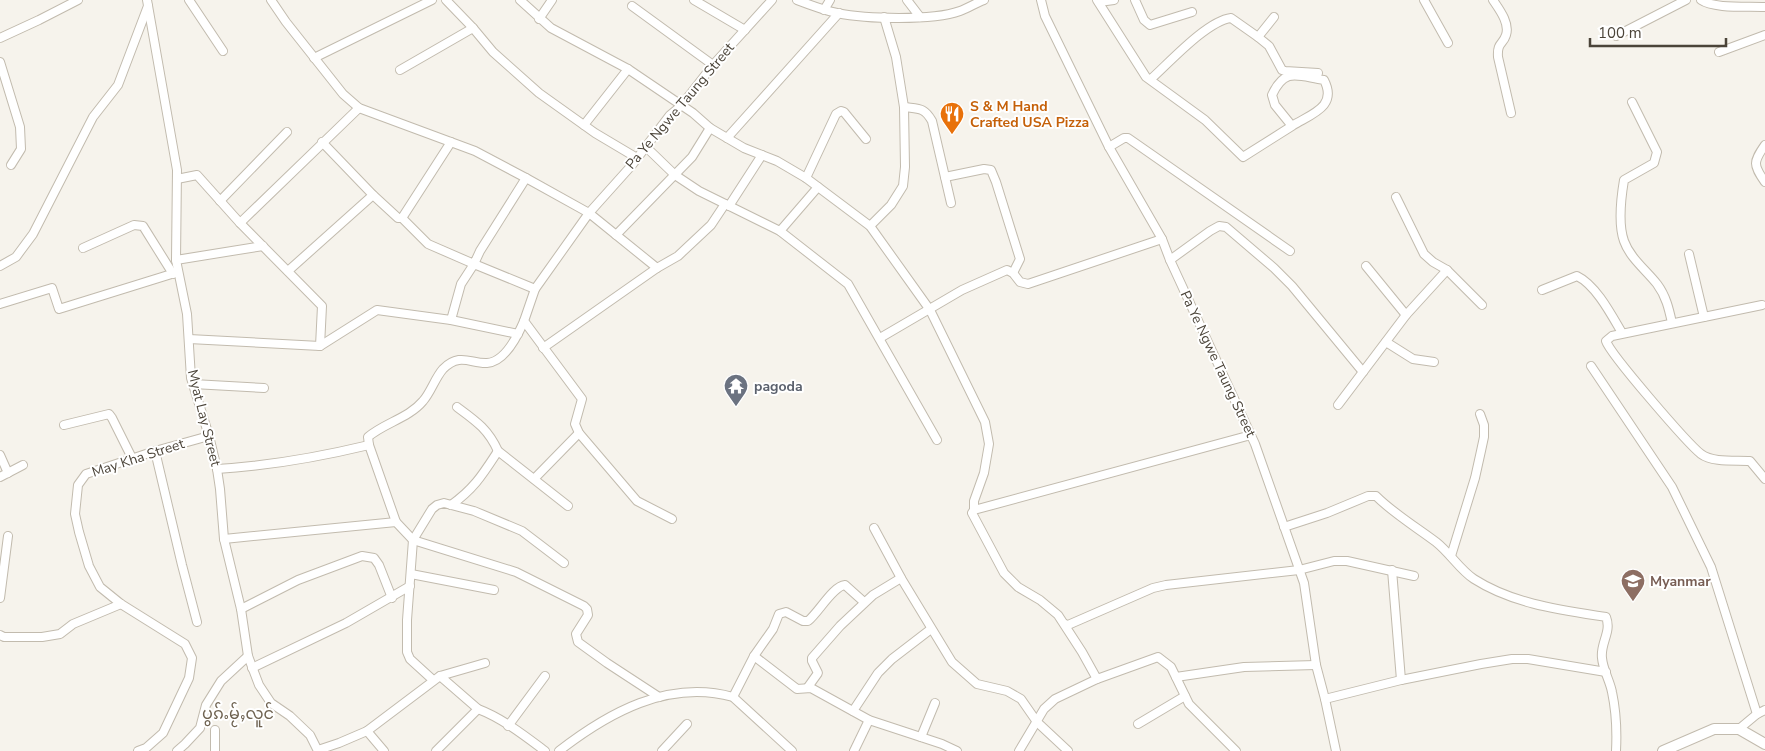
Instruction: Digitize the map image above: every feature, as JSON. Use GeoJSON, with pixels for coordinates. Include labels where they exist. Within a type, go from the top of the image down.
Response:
{"type":"FeatureCollection","features":[{"type":"Feature","properties":{"kind":"street"},"geometry":{"type":"LineString","coordinates":[[0,38],[78,0]]}},
{"type":"Feature","properties":{"kind":"street"},"geometry":{"type":"LineString","coordinates":[[189,0],[223,51]]}},
{"type":"Feature","properties":{"kind":"street"},"geometry":{"type":"LineString","coordinates":[[271,0],[343,94],[359,108],[475,151],[526,178],[589,213],[657,268]]}},
{"type":"Feature","properties":{"kind":"street"},"geometry":{"type":"LineString","coordinates":[[314,58],[432,0]]}},
{"type":"Feature","properties":{"kind":"street"},"geometry":{"type":"LineString","coordinates":[[446,0],[493,52],[539,92],[584,125],[637,158]]}},
{"type":"Feature","properties":{"kind":"street"},"geometry":{"type":"LineString","coordinates":[[520,0],[551,28],[628,68],[693,113],[710,128],[744,148],[777,161],[806,178],[870,226],[930,310],[985,422],[989,444],[984,473],[974,501],[972,513],[1004,573],[1018,587],[1040,600],[1058,615],[1097,679]]}},
{"type":"Feature","properties":{"kind":"street"},"geometry":{"type":"LineString","coordinates":[[539,18],[552,0]]}},
{"type":"Feature","properties":{"kind":"street"},"geometry":{"type":"LineString","coordinates":[[694,0],[745,30]]}},
{"type":"Feature","properties":{"kind":"street","name":"Pa Ye Ngwe Taung Street"},"geometry":{"type":"LineString","coordinates":[[369,445],[368,437],[374,432],[413,410],[423,402],[444,368],[455,361],[466,359],[487,363],[496,360],[513,344],[524,321],[535,290],[589,213],[637,158],[670,115],[681,106],[713,65],[772,0]]}},
{"type":"Feature","properties":{"kind":"street"},"geometry":{"type":"LineString","coordinates":[[797,0],[824,10],[839,13],[884,17],[939,16],[961,11],[984,0]]}},
{"type":"Feature","properties":{"kind":"street"},"geometry":{"type":"LineString","coordinates":[[824,10],[830,0]]}},
{"type":"Feature","properties":{"kind":"street"},"geometry":{"type":"LineString","coordinates":[[907,0],[920,17]]}},
{"type":"Feature","properties":{"kind":"street","name":"Pa Ye Ngwe Taung Street"},"geometry":{"type":"LineString","coordinates":[[1041,0],[1045,16],[1109,147],[1162,239],[1251,435],[1304,583],[1316,665],[1336,751]]}},
{"type":"Feature","properties":{"kind":"street"},"geometry":{"type":"LineString","coordinates":[[1114,0],[1098,1],[1146,77],[1205,120],[1243,157],[1292,126],[1325,105],[1329,97],[1328,88],[1324,80],[1290,75],[1281,79],[1277,84],[1272,95],[1275,105],[1292,126]]}},
{"type":"Feature","properties":{"kind":"street"},"geometry":{"type":"LineString","coordinates":[[1135,0],[1144,20],[1150,25],[1192,12]]}},
{"type":"Feature","properties":{"kind":"street"},"geometry":{"type":"LineString","coordinates":[[1424,0],[1448,43]]}},
{"type":"Feature","properties":{"kind":"street"},"geometry":{"type":"LineString","coordinates":[[1493,0],[1507,28],[1506,36],[1497,48],[1511,113]]}},
{"type":"Feature","properties":{"kind":"street"},"geometry":{"type":"LineString","coordinates":[[1616,36],[1686,0]]}},
{"type":"Feature","properties":{"kind":"street"},"geometry":{"type":"LineString","coordinates":[[1701,0],[1705,3],[1718,5],[1765,7]]}},
{"type":"Feature","properties":{"kind":"street"},"geometry":{"type":"LineString","coordinates":[[0,266],[16,257],[34,234],[93,117],[118,85],[149,2]]}},
{"type":"Feature","properties":{"kind":"street","name":"Myat Lay Street"},"geometry":{"type":"LineString","coordinates":[[149,2],[177,170],[175,273],[187,314],[193,384],[217,469],[224,540],[241,609],[248,656],[258,684],[271,703],[290,716],[310,735],[318,750]]}},
{"type":"Feature","properties":{"kind":"street"},"geometry":{"type":"LineString","coordinates":[[632,6],[713,65]]}},
{"type":"Feature","properties":{"kind":"street"},"geometry":{"type":"LineString","coordinates":[[727,138],[839,13]]}},
{"type":"Feature","properties":{"kind":"street"},"geometry":{"type":"LineString","coordinates":[[870,226],[891,205],[903,186],[906,167],[904,107],[896,57],[884,17]]}},
{"type":"Feature","properties":{"kind":"street"},"geometry":{"type":"LineString","coordinates":[[1258,37],[1274,17]]}},
{"type":"Feature","properties":{"kind":"street"},"geometry":{"type":"LineString","coordinates":[[1151,80],[1193,40],[1224,19],[1231,18],[1269,46],[1282,70],[1318,73]]}},
{"type":"Feature","properties":{"kind":"street"},"geometry":{"type":"LineString","coordinates":[[400,70],[473,28]]}},
{"type":"Feature","properties":{"kind":"street"},"geometry":{"type":"LineString","coordinates":[[1719,52],[1765,35]]}},
{"type":"Feature","properties":{"kind":"street"},"geometry":{"type":"LineString","coordinates":[[0,62],[20,127],[20,150],[11,165]]}},
{"type":"Feature","properties":{"kind":"street"},"geometry":{"type":"LineString","coordinates":[[584,125],[628,68]]}},
{"type":"Feature","properties":{"kind":"street"},"geometry":{"type":"LineString","coordinates":[[1632,102],[1657,152],[1654,163],[1624,180],[1622,213],[1619,223],[1624,242],[1631,255],[1658,286],[1668,302],[1672,323]]}},
{"type":"Feature","properties":{"kind":"street"},"geometry":{"type":"LineString","coordinates":[[904,107],[921,109],[928,113],[932,121],[951,203]]}},
{"type":"Feature","properties":{"kind":"street"},"geometry":{"type":"LineString","coordinates":[[240,223],[359,108]]}},
{"type":"Feature","properties":{"kind":"street"},"geometry":{"type":"LineString","coordinates":[[806,178],[836,114],[840,111],[844,112],[866,139]]}},
{"type":"Feature","properties":{"kind":"street"},"geometry":{"type":"LineString","coordinates":[[616,235],[692,157],[710,128]]}},
{"type":"Feature","properties":{"kind":"street"},"geometry":{"type":"LineString","coordinates":[[220,201],[287,132]]}},
{"type":"Feature","properties":{"kind":"street"},"geometry":{"type":"LineString","coordinates":[[1109,147],[1124,138],[1128,138],[1290,251]]}},
{"type":"Feature","properties":{"kind":"street"},"geometry":{"type":"LineString","coordinates":[[322,142],[373,195],[398,218],[402,218],[428,244],[535,290]]}},
{"type":"Feature","properties":{"kind":"street"},"geometry":{"type":"LineString","coordinates":[[402,218],[451,142]]}},
{"type":"Feature","properties":{"kind":"street"},"geometry":{"type":"LineString","coordinates":[[1765,146],[1756,158],[1756,167],[1765,182]]}},
{"type":"Feature","properties":{"kind":"street"},"geometry":{"type":"LineString","coordinates":[[646,147],[674,175],[699,191],[780,231],[848,284],[936,440]]}},
{"type":"Feature","properties":{"kind":"street"},"geometry":{"type":"LineString","coordinates":[[543,348],[657,268],[678,256],[694,242],[712,225],[762,155]]}},
{"type":"Feature","properties":{"kind":"street"},"geometry":{"type":"LineString","coordinates":[[945,177],[984,169],[991,170],[1020,259],[1013,273]]}},
{"type":"Feature","properties":{"kind":"street"},"geometry":{"type":"LineString","coordinates":[[177,179],[197,175],[240,223],[322,306],[320,346]]}},
{"type":"Feature","properties":{"kind":"street"},"geometry":{"type":"LineString","coordinates":[[451,320],[461,284],[526,178]]}},
{"type":"Feature","properties":{"kind":"street"},"geometry":{"type":"LineString","coordinates":[[780,231],[818,187]]}},
{"type":"Feature","properties":{"kind":"street"},"geometry":{"type":"LineString","coordinates":[[288,271],[373,195]]}},
{"type":"Feature","properties":{"kind":"street"},"geometry":{"type":"LineString","coordinates":[[1396,197],[1424,254],[1447,270],[1482,306]]}},
{"type":"Feature","properties":{"kind":"street"},"geometry":{"type":"LineString","coordinates":[[0,304],[52,288],[59,309],[175,273],[142,226],[134,225],[83,248]]}},
{"type":"Feature","properties":{"kind":"street"},"geometry":{"type":"LineString","coordinates":[[1170,260],[1219,226],[1226,227],[1292,286],[1363,372]]}},
{"type":"Feature","properties":{"kind":"street"},"geometry":{"type":"LineString","coordinates":[[880,338],[962,290],[1007,270],[1013,273],[1020,282],[1028,284],[1162,239]]}},
{"type":"Feature","properties":{"kind":"street"},"geometry":{"type":"LineString","coordinates":[[176,260],[263,246]]}},
{"type":"Feature","properties":{"kind":"street"},"geometry":{"type":"LineString","coordinates":[[1690,254],[1704,317]]}},
{"type":"Feature","properties":{"kind":"street"},"geometry":{"type":"LineString","coordinates":[[1366,266],[1406,315]]}},
{"type":"Feature","properties":{"kind":"street"},"geometry":{"type":"LineString","coordinates":[[1338,405],[1406,315],[1447,270]]}},
{"type":"Feature","properties":{"kind":"street"},"geometry":{"type":"LineString","coordinates":[[1542,290],[1577,276],[1586,280],[1609,311],[1622,333]]}},
{"type":"Feature","properties":{"kind":"street"},"geometry":{"type":"LineString","coordinates":[[1762,305],[1622,333],[1612,336],[1606,341],[1608,346],[1679,431],[1701,454],[1710,458],[1750,461],[1765,479]]}},
{"type":"Feature","properties":{"kind":"street"},"geometry":{"type":"LineString","coordinates":[[189,338],[320,346],[378,310],[451,320],[518,334]]}},
{"type":"Feature","properties":{"kind":"street"},"geometry":{"type":"LineString","coordinates":[[524,321],[582,399],[575,424],[579,433],[637,501],[672,520]]}},
{"type":"Feature","properties":{"kind":"street"},"geometry":{"type":"LineString","coordinates":[[1386,342],[1413,359],[1434,362]]}},
{"type":"Feature","properties":{"kind":"street"},"geometry":{"type":"LineString","coordinates":[[1591,366],[1672,487],[1711,567],[1757,714]]}},
{"type":"Feature","properties":{"kind":"street"},"geometry":{"type":"LineString","coordinates":[[193,384],[264,388]]}},
{"type":"Feature","properties":{"kind":"street"},"geometry":{"type":"LineString","coordinates":[[457,407],[482,425],[498,451],[568,506]]}},
{"type":"Feature","properties":{"kind":"street"},"geometry":{"type":"LineString","coordinates":[[64,425],[109,414],[132,458]]}},
{"type":"Feature","properties":{"kind":"street"},"geometry":{"type":"LineString","coordinates":[[1451,556],[1475,478],[1482,444],[1484,425],[1480,414]]}},
{"type":"Feature","properties":{"kind":"street"},"geometry":{"type":"LineString","coordinates":[[534,480],[579,433]]}},
{"type":"Feature","properties":{"kind":"street"},"geometry":{"type":"LineString","coordinates":[[974,510],[1251,435]]}},
{"type":"Feature","properties":{"kind":"street","name":"May Kha Street"},"geometry":{"type":"LineString","coordinates":[[138,751],[146,748],[163,733],[189,678],[192,658],[185,644],[121,604],[100,587],[89,566],[75,514],[78,485],[86,474],[132,458],[209,436]]}},
{"type":"Feature","properties":{"kind":"street"},"geometry":{"type":"LineString","coordinates":[[217,469],[250,467],[328,455],[369,445],[396,522],[413,540],[516,572],[584,606],[587,609],[588,615],[576,634],[578,642],[659,697]]}},
{"type":"Feature","properties":{"kind":"street"},"geometry":{"type":"LineString","coordinates":[[155,451],[197,622]]}},
{"type":"Feature","properties":{"kind":"street"},"geometry":{"type":"LineString","coordinates":[[451,505],[467,494],[485,472],[498,451]]}},
{"type":"Feature","properties":{"kind":"street"},"geometry":{"type":"LineString","coordinates":[[0,455],[8,473]]}},
{"type":"Feature","properties":{"kind":"street"},"geometry":{"type":"LineString","coordinates":[[0,477],[23,465]]}},
{"type":"Feature","properties":{"kind":"street"},"geometry":{"type":"LineString","coordinates":[[1284,527],[1327,513],[1368,496],[1376,496],[1440,545],[1475,580],[1512,598],[1556,609],[1606,617],[1609,630],[1602,658],[1612,691],[1616,722],[1616,751]]}},
{"type":"Feature","properties":{"kind":"street"},"geometry":{"type":"LineString","coordinates":[[545,751],[486,712],[478,709],[410,659],[407,652],[407,620],[413,540],[432,509],[444,503],[474,511],[522,531],[564,563]]}},
{"type":"Feature","properties":{"kind":"street"},"geometry":{"type":"LineString","coordinates":[[224,540],[396,522]]}},
{"type":"Feature","properties":{"kind":"street"},"geometry":{"type":"LineString","coordinates":[[874,528],[901,578],[952,662],[968,678],[982,687],[1001,689],[1014,694],[1027,706],[1037,722],[1068,751]]}},
{"type":"Feature","properties":{"kind":"street"},"geometry":{"type":"LineString","coordinates":[[0,598],[8,536]]}},
{"type":"Feature","properties":{"kind":"street"},"geometry":{"type":"LineString","coordinates":[[241,609],[298,580],[362,556],[374,558],[379,564],[392,598]]}},
{"type":"Feature","properties":{"kind":"street"},"geometry":{"type":"LineString","coordinates":[[1065,624],[1166,584],[1299,570],[1334,561],[1347,561],[1414,576]]}},
{"type":"Feature","properties":{"kind":"street"},"geometry":{"type":"LineString","coordinates":[[1392,570],[1401,680]]}},
{"type":"Feature","properties":{"kind":"street"},"geometry":{"type":"LineString","coordinates":[[411,574],[494,590]]}},
{"type":"Feature","properties":{"kind":"street"},"geometry":{"type":"LineString","coordinates":[[808,687],[818,673],[812,658],[864,602],[872,595],[901,578]]}},
{"type":"Feature","properties":{"kind":"street"},"geometry":{"type":"LineString","coordinates":[[733,697],[754,656],[773,629],[779,614],[783,612],[803,621],[808,621],[820,610],[835,588],[845,585],[864,602]]}},
{"type":"Feature","properties":{"kind":"street"},"geometry":{"type":"LineString","coordinates":[[252,668],[346,623],[410,586]]}},
{"type":"Feature","properties":{"kind":"street"},"geometry":{"type":"LineString","coordinates":[[0,636],[42,638],[60,634],[72,624],[121,604]]}},
{"type":"Feature","properties":{"kind":"street"},"geometry":{"type":"LineString","coordinates":[[854,711],[878,673],[892,659],[931,629]]}},
{"type":"Feature","properties":{"kind":"street"},"geometry":{"type":"LineString","coordinates":[[177,751],[200,728],[206,705],[221,681],[248,656]]}},
{"type":"Feature","properties":{"kind":"street"},"geometry":{"type":"LineString","coordinates":[[754,656],[797,689],[808,687],[869,720],[942,744],[957,751]]}},
{"type":"Feature","properties":{"kind":"street"},"geometry":{"type":"LineString","coordinates":[[1018,751],[1044,709],[1055,698],[1097,679],[1158,657],[1171,667],[1189,704],[1236,751]]}},
{"type":"Feature","properties":{"kind":"street"},"geometry":{"type":"LineString","coordinates":[[1325,698],[1401,680],[1512,659],[1528,659],[1606,672]]}},
{"type":"Feature","properties":{"kind":"street"},"geometry":{"type":"LineString","coordinates":[[318,750],[367,731],[436,678],[485,663]]}},
{"type":"Feature","properties":{"kind":"street"},"geometry":{"type":"LineString","coordinates":[[1176,677],[1244,666],[1316,665]]}},
{"type":"Feature","properties":{"kind":"street"},"geometry":{"type":"LineString","coordinates":[[508,726],[545,676]]}},
{"type":"Feature","properties":{"kind":"street"},"geometry":{"type":"LineString","coordinates":[[559,751],[583,732],[624,708],[659,697],[694,691],[733,697],[792,751]]}},
{"type":"Feature","properties":{"kind":"street"},"geometry":{"type":"LineString","coordinates":[[1138,724],[1185,696]]}},
{"type":"Feature","properties":{"kind":"street"},"geometry":{"type":"LineString","coordinates":[[921,737],[935,703]]}},
{"type":"Feature","properties":{"kind":"street"},"geometry":{"type":"LineString","coordinates":[[436,751],[478,709]]}},
{"type":"Feature","properties":{"kind":"street"},"geometry":{"type":"LineString","coordinates":[[1739,729],[1765,710]]}},
{"type":"Feature","properties":{"kind":"street"},"geometry":{"type":"LineString","coordinates":[[854,751],[869,720]]}},
{"type":"Feature","properties":{"kind":"street"},"geometry":{"type":"LineString","coordinates":[[662,751],[687,724]]}},
{"type":"Feature","properties":{"kind":"street"},"geometry":{"type":"LineString","coordinates":[[1664,751],[1714,729],[1739,729],[1765,744]]}},
{"type":"Feature","properties":{"kind":"street"},"geometry":{"type":"LineString","coordinates":[[215,730],[215,751]]}},
{"type":"Feature","properties":{"kind":"street"},"geometry":{"type":"LineString","coordinates":[[367,731],[384,751]]}},
{"type":"Feature","properties":{"kind":"place","name":"S & M Hand Crafted USA Pizza"},"geometry":{"type":"Point","coordinates":[952,135]}},
{"type":"Feature","properties":{"kind":"place","name":"pagoda"},"geometry":{"type":"Point","coordinates":[736,407]}},
{"type":"Feature","properties":{"kind":"place","name":"Myanmar"},"geometry":{"type":"Point","coordinates":[1633,602]}},
{"type":"Feature","properties":{"kind":"district","name":"ပွၵ်ႉမႂ်ႇလူင်"},"geometry":{"type":"Point","coordinates":[238,714]}}]}
